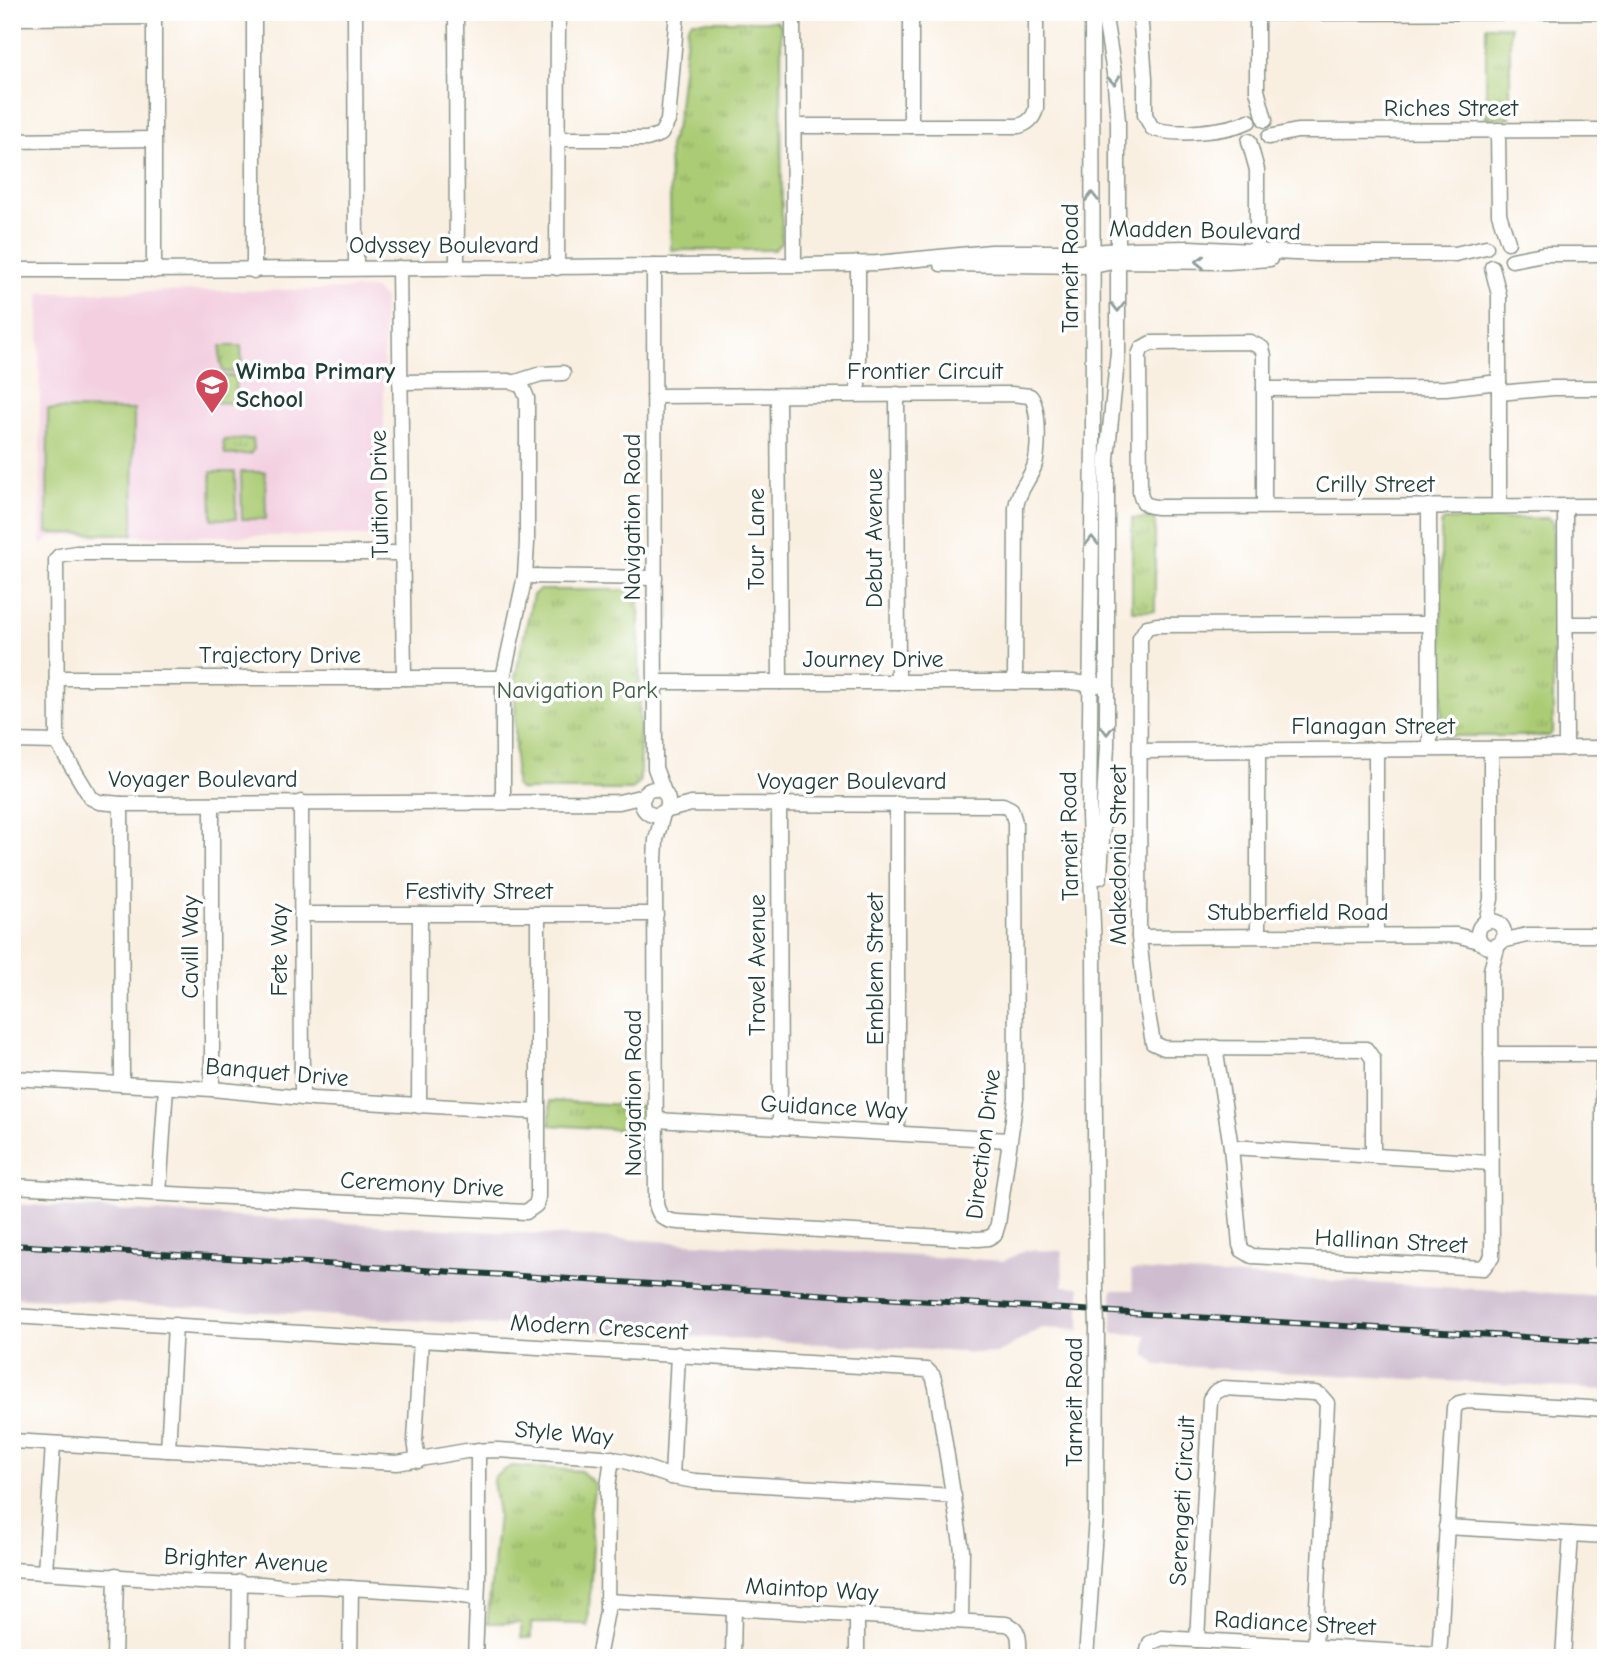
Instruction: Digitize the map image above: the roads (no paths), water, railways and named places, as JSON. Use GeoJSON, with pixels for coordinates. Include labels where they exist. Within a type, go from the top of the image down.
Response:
{"type":"FeatureCollection","features":[{"type":"Feature","properties":{"kind":"street"},"geometry":{"type":"LineString","coordinates":[[254,12],[254,271]]}},
{"type":"Feature","properties":{"kind":"street"},"geometry":{"type":"LineString","coordinates":[[355,12],[356,268]]}},
{"type":"Feature","properties":{"kind":"street"},"geometry":{"type":"LineString","coordinates":[[456,12],[457,268]]}},
{"type":"Feature","properties":{"kind":"street"},"geometry":{"type":"LineString","coordinates":[[557,268],[558,12]]}},
{"type":"Feature","properties":{"kind":"street"},"geometry":{"type":"LineString","coordinates":[[557,139],[647,139],[661,134],[668,121],[677,12]]}},
{"type":"Feature","properties":{"kind":"street"},"geometry":{"type":"LineString","coordinates":[[793,12],[794,265]]}},
{"type":"Feature","properties":{"kind":"street"},"geometry":{"type":"LineString","coordinates":[[911,12],[911,126]]}},
{"type":"Feature","properties":{"kind":"street"},"geometry":{"type":"LineString","coordinates":[[794,126],[1018,126],[1030,120],[1036,109],[1036,12]]}},
{"type":"Feature","properties":{"kind":"street","name":"Tarneit Road"},"geometry":{"type":"LineString","coordinates":[[1086,1658],[1096,1517],[1097,1327],[1094,939],[1089,815],[1092,12]]}},
{"type":"Feature","properties":{"kind":"street"},"geometry":{"type":"LineString","coordinates":[[1094,939],[1107,746],[1107,458],[1118,352],[1117,113],[1114,73],[1104,12]]}},
{"type":"Feature","properties":{"kind":"street"},"geometry":{"type":"LineString","coordinates":[[1140,12],[1145,115],[1149,125],[1161,131],[1219,131],[1257,139],[1270,129],[1258,121],[1219,131]]}},
{"type":"Feature","properties":{"kind":"street"},"geometry":{"type":"LineString","coordinates":[[1258,121],[1257,13],[1606,12]]}},
{"type":"Feature","properties":{"kind":"street"},"geometry":{"type":"LineString","coordinates":[[12,18],[154,15],[154,271]]}},
{"type":"Feature","properties":{"kind":"street"},"geometry":{"type":"LineString","coordinates":[[1257,255],[1257,139],[1245,128],[1258,121]]}},
{"type":"Feature","properties":{"kind":"street","name":"Riches Street"},"geometry":{"type":"LineString","coordinates":[[1258,121],[1297,131]]}},
{"type":"Feature","properties":{"kind":"street"},"geometry":{"type":"LineString","coordinates":[[1498,130],[1499,506]]}},
{"type":"Feature","properties":{"kind":"street","name":"Riches Street"},"geometry":{"type":"LineString","coordinates":[[1257,139],[1297,131],[1606,130]]}},
{"type":"Feature","properties":{"kind":"street"},"geometry":{"type":"LineString","coordinates":[[12,141],[153,139]]}},
{"type":"Feature","properties":{"kind":"street","name":"Odyssey Boulevard"},"geometry":{"type":"LineString","coordinates":[[12,270],[254,271],[858,264],[991,252],[1093,259]]}},
{"type":"Feature","properties":{"kind":"street","name":"Madden Boulevard"},"geometry":{"type":"LineString","coordinates":[[1093,259],[1118,255],[1606,254]]}},
{"type":"Feature","properties":{"kind":"street"},"geometry":{"type":"LineString","coordinates":[[858,264],[858,394]]}},
{"type":"Feature","properties":{"kind":"street","name":"Navigation Road"},"geometry":{"type":"LineString","coordinates":[[644,795],[655,768],[654,266]]}},
{"type":"Feature","properties":{"kind":"street","name":"Tuition Drive"},"geometry":{"type":"LineString","coordinates":[[399,268],[404,678]]}},
{"type":"Feature","properties":{"kind":"street","name":"Crilly Street"},"geometry":{"type":"LineString","coordinates":[[1264,388],[1264,353],[1256,343],[1151,343],[1142,348],[1139,355],[1140,491],[1144,504],[1157,507],[1606,506]]}},
{"type":"Feature","properties":{"kind":"street"},"geometry":{"type":"LineString","coordinates":[[400,382],[516,382],[541,374],[563,373]]}},
{"type":"Feature","properties":{"kind":"street"},"geometry":{"type":"LineString","coordinates":[[503,802],[503,678],[525,576],[527,543],[527,398],[522,386],[516,382]]}},
{"type":"Feature","properties":{"kind":"street"},"geometry":{"type":"LineString","coordinates":[[1264,507],[1264,388],[1606,388]]}},
{"type":"Feature","properties":{"kind":"street","name":"Debut Avenue"},"geometry":{"type":"LineString","coordinates":[[897,394],[898,682]]}},
{"type":"Feature","properties":{"kind":"street","name":"Frontier Circuit"},"geometry":{"type":"LineString","coordinates":[[654,396],[1030,396],[1035,402],[1036,456],[1032,470],[1020,490],[1016,507],[1015,682]]}},
{"type":"Feature","properties":{"kind":"street","name":"Tour Lane"},"geometry":{"type":"LineString","coordinates":[[778,396],[780,682]]}},
{"type":"Feature","properties":{"kind":"street"},"geometry":{"type":"LineString","coordinates":[[1429,506],[1430,748]]}},
{"type":"Feature","properties":{"kind":"street"},"geometry":{"type":"LineString","coordinates":[[1565,506],[1566,748]]}},
{"type":"Feature","properties":{"kind":"street"},"geometry":{"type":"LineString","coordinates":[[12,741],[57,742],[56,560],[59,556],[402,553]]}},
{"type":"Feature","properties":{"kind":"street"},"geometry":{"type":"LineString","coordinates":[[1091,683],[1099,679],[1101,674],[1100,603],[1106,554]]}},
{"type":"Feature","properties":{"kind":"street"},"geometry":{"type":"LineString","coordinates":[[525,576],[654,578]]}},
{"type":"Feature","properties":{"kind":"street","name":"Makedonia Street"},"geometry":{"type":"LineString","coordinates":[[1373,1155],[1373,1059],[1366,1049],[1164,1048],[1153,1043],[1139,937],[1139,643],[1141,634],[1147,627],[1157,625],[1429,624]]}},
{"type":"Feature","properties":{"kind":"street"},"geometry":{"type":"LineString","coordinates":[[1566,624],[1606,624]]}},
{"type":"Feature","properties":{"kind":"street","name":"Trajectory Drive"},"geometry":{"type":"LineString","coordinates":[[57,678],[503,678]]}},
{"type":"Feature","properties":{"kind":"street","name":"Journey Drive"},"geometry":{"type":"LineString","coordinates":[[655,682],[1091,683]]}},
{"type":"Feature","properties":{"kind":"street"},"geometry":{"type":"LineString","coordinates":[[1091,683],[1098,685],[1106,702]]}},
{"type":"Feature","properties":{"kind":"street","name":"Voyager Boulevard"},"geometry":{"type":"LineString","coordinates":[[57,742],[92,797],[99,802],[121,804],[619,802],[655,812],[691,804],[779,803],[1003,805],[1011,809]]}},
{"type":"Feature","properties":{"kind":"street","name":"Flanagan Street"},"geometry":{"type":"LineString","coordinates":[[1140,751],[1430,748],[1606,750]]}},
{"type":"Feature","properties":{"kind":"street"},"geometry":{"type":"LineString","coordinates":[[1376,749],[1376,935]]}},
{"type":"Feature","properties":{"kind":"street"},"geometry":{"type":"LineString","coordinates":[[1491,749],[1491,934],[1606,934]]}},
{"type":"Feature","properties":{"kind":"street"},"geometry":{"type":"LineString","coordinates":[[1258,750],[1258,935]]}},
{"type":"Feature","properties":{"kind":"street","name":"Navigation Road"},"geometry":{"type":"LineString","coordinates":[[655,768],[666,794]]}},
{"type":"Feature","properties":{"kind":"street"},"geometry":{"type":"LineString","coordinates":[[655,789],[666,794],[669,802],[655,812],[642,806],[644,795],[655,789]]}},
{"type":"Feature","properties":{"kind":"street","name":"Voyager Boulevard"},"geometry":{"type":"LineString","coordinates":[[666,794],[691,804]]}},
{"type":"Feature","properties":{"kind":"street","name":"Voyager Boulevard"},"geometry":{"type":"LineString","coordinates":[[619,802],[644,795]]}},
{"type":"Feature","properties":{"kind":"street","name":"Fete Way"},"geometry":{"type":"LineString","coordinates":[[302,802],[302,1098]]}},
{"type":"Feature","properties":{"kind":"street","name":"Travel Avenue"},"geometry":{"type":"LineString","coordinates":[[779,803],[780,1126]]}},
{"type":"Feature","properties":{"kind":"street"},"geometry":{"type":"LineString","coordinates":[[121,804],[122,1084]]}},
{"type":"Feature","properties":{"kind":"street","name":"Cavill Way"},"geometry":{"type":"LineString","coordinates":[[212,804],[212,1089]]}},
{"type":"Feature","properties":{"kind":"street","name":"Emblem Street"},"geometry":{"type":"LineString","coordinates":[[897,804],[897,1133]]}},
{"type":"Feature","properties":{"kind":"street","name":"Direction Drive"},"geometry":{"type":"LineString","coordinates":[[662,1218],[672,1221],[988,1238],[995,1234],[1016,1098],[1015,822],[1011,809]]}},
{"type":"Feature","properties":{"kind":"street","name":"Navigation Road"},"geometry":{"type":"LineString","coordinates":[[655,812],[656,1204],[662,1218]]}},
{"type":"Feature","properties":{"kind":"street","name":"Festivity Street"},"geometry":{"type":"LineString","coordinates":[[302,914],[656,914]]}},
{"type":"Feature","properties":{"kind":"street"},"geometry":{"type":"LineString","coordinates":[[419,1106],[420,914]]}},
{"type":"Feature","properties":{"kind":"street","name":"Ceremony Drive"},"geometry":{"type":"LineString","coordinates":[[12,1186],[526,1212],[536,1205],[538,1197],[538,914]]}},
{"type":"Feature","properties":{"kind":"street","name":"Stubberfield Road"},"geometry":{"type":"LineString","coordinates":[[1139,937],[1491,934]]}},
{"type":"Feature","properties":{"kind":"street","name":"Hallinan Street"},"geometry":{"type":"LineString","coordinates":[[1215,1048],[1231,1147],[1239,1238],[1246,1254],[1479,1269],[1487,1266],[1492,1257],[1491,934]]}},
{"type":"Feature","properties":{"kind":"street"},"geometry":{"type":"LineString","coordinates":[[1491,1054],[1604,1054],[1603,1265],[1606,1272]]}},
{"type":"Feature","properties":{"kind":"street","name":"Banquet Drive"},"geometry":{"type":"LineString","coordinates":[[12,1078],[538,1112]]}},
{"type":"Feature","properties":{"kind":"street"},"geometry":{"type":"LineString","coordinates":[[159,1193],[166,1087]]}},
{"type":"Feature","properties":{"kind":"street","name":"Guidance Way"},"geometry":{"type":"LineString","coordinates":[[656,1119],[1009,1140]]}},
{"type":"Feature","properties":{"kind":"street"},"geometry":{"type":"LineString","coordinates":[[1231,1147],[1491,1163]]}},
{"type":"Feature","properties":{"kind":"street","name":"Modern Crescent"},"geometry":{"type":"LineString","coordinates":[[12,1316],[927,1370],[933,1376],[936,1387],[962,1550],[961,1621]]}},
{"type":"Feature","properties":{"kind":"street"},"geometry":{"type":"LineString","coordinates":[[168,1450],[175,1325]]}},
{"type":"Feature","properties":{"kind":"street"},"geometry":{"type":"LineString","coordinates":[[418,1461],[415,1440],[421,1340]]}},
{"type":"Feature","properties":{"kind":"street"},"geometry":{"type":"LineString","coordinates":[[672,1477],[678,1354]]}},
{"type":"Feature","properties":{"kind":"street","name":"Serengeti Circuit"},"geometry":{"type":"LineString","coordinates":[[1197,1640],[1210,1399],[1214,1392],[1223,1388],[1315,1394],[1324,1398],[1327,1403],[1315,1647]]}},
{"type":"Feature","properties":{"kind":"street"},"geometry":{"type":"LineString","coordinates":[[1439,1656],[1452,1413],[1459,1403],[1468,1401],[1606,1409]]}},
{"type":"Feature","properties":{"kind":"street","name":"Style Way"},"geometry":{"type":"LineString","coordinates":[[12,1441],[386,1463],[418,1461],[478,1450],[612,1458],[672,1477],[695,1481],[954,1496]]}},
{"type":"Feature","properties":{"kind":"street"},"geometry":{"type":"LineString","coordinates":[[45,1572],[53,1444]]}},
{"type":"Feature","properties":{"kind":"street"},"geometry":{"type":"LineString","coordinates":[[475,1658],[478,1450]]}},
{"type":"Feature","properties":{"kind":"street"},"geometry":{"type":"LineString","coordinates":[[598,1658],[606,1623],[608,1487],[612,1458]]}},
{"type":"Feature","properties":{"kind":"street"},"geometry":{"type":"LineString","coordinates":[[1446,1527],[1606,1536]]}},
{"type":"Feature","properties":{"kind":"street"},"geometry":{"type":"LineString","coordinates":[[1563,1658],[1571,1534]]}},
{"type":"Feature","properties":{"kind":"street","name":"Brighter Avenue"},"geometry":{"type":"LineString","coordinates":[[12,1570],[288,1587],[351,1588],[476,1598]]}},
{"type":"Feature","properties":{"kind":"street"},"geometry":{"type":"LineString","coordinates":[[114,1658],[116,1575]]}},
{"type":"Feature","properties":{"kind":"street"},"geometry":{"type":"LineString","coordinates":[[239,1658],[240,1582]]}},
{"type":"Feature","properties":{"kind":"street"},"geometry":{"type":"LineString","coordinates":[[350,1658],[351,1588]]}},
{"type":"Feature","properties":{"kind":"street","name":"Maintop Way"},"geometry":{"type":"LineString","coordinates":[[607,1601],[1013,1626],[1019,1635],[1019,1658]]}},
{"type":"Feature","properties":{"kind":"street"},"geometry":{"type":"LineString","coordinates":[[733,1658],[734,1608]]}},
{"type":"Feature","properties":{"kind":"street"},"geometry":{"type":"LineString","coordinates":[[857,1615],[857,1658]]}},
{"type":"Feature","properties":{"kind":"street","name":"Radiance Street"},"geometry":{"type":"LineString","coordinates":[[1148,1651],[1162,1638],[1439,1656]]}},
{"type":"Feature","properties":{"kind":"railway"},"geometry":{"type":"LineString","coordinates":[[12,1245],[1606,1342]]}},
{"type":"Feature","properties":{"kind":"place","name":"Wimba Primary School"},"geometry":{"type":"Point","coordinates":[212,415]}},
{"type":"Feature","properties":{"kind":"park label","name":"Navigation Park"},"geometry":{"type":"Point","coordinates":[577,690]}}]}
